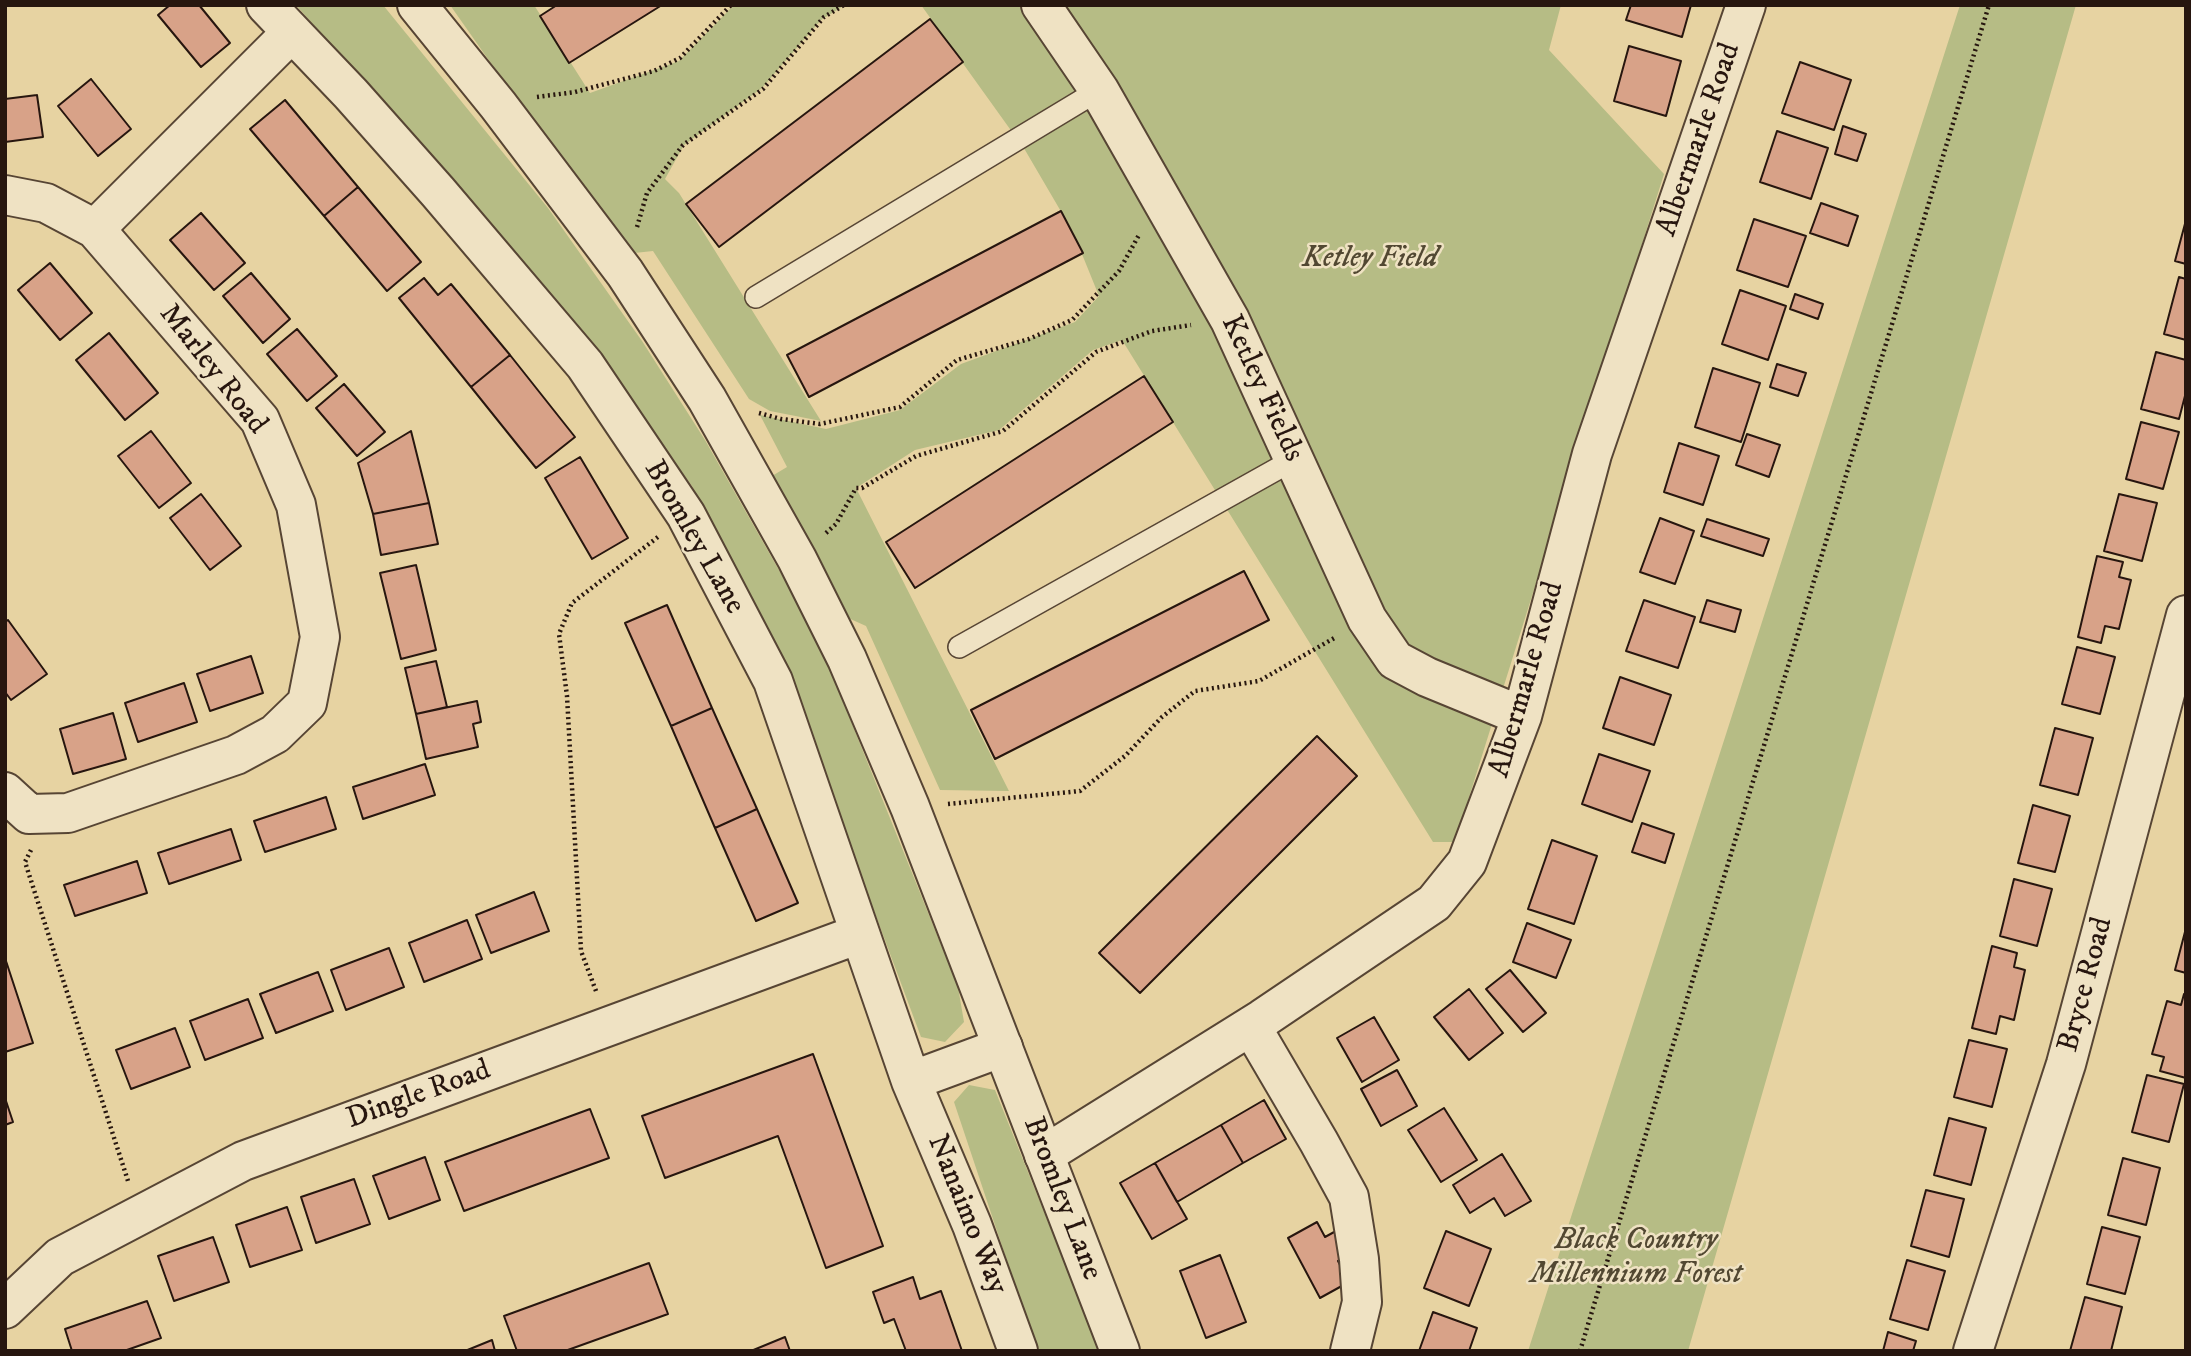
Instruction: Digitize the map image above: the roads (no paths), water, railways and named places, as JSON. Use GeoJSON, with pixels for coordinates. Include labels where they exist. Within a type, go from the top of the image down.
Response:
{"type":"FeatureCollection","features":[{"type":"Feature","properties":{"kind":"street","name":"Bromley Lane"},"geometry":{"type":"LineString","coordinates":[[265,5],[290,34],[351,94],[585,365],[686,515],[773,681],[911,1081]]}},
{"type":"Feature","properties":{"kind":"street","name":"Bromley Lane"},"geometry":{"type":"LineString","coordinates":[[417,5],[498,105],[625,273],[707,399],[797,559],[847,659],[910,807],[1120,1351]]}},
{"type":"Feature","properties":{"kind":"street","name":"Ketley Fields"},"geometry":{"type":"LineString","coordinates":[[1041,5],[1099,90],[1230,320],[1367,619],[1395,660],[1427,677],[1522,716]]}},
{"type":"Feature","properties":{"kind":"street","name":"Albermarle Road"},"geometry":{"type":"LineString","coordinates":[[1044,1155],[1251,1026],[1434,903],[1467,862],[1522,716],[1592,454],[1746,5]]}},
{"type":"Feature","properties":{"kind":"street"},"geometry":{"type":"LineString","coordinates":[[95,229],[290,34]]}},
{"type":"Feature","properties":{"kind":"street","name":"Marley Road"},"geometry":{"type":"LineString","coordinates":[[5,195],[46,203],[95,229],[260,420],[296,505],[320,637],[307,703],[275,734],[223,759],[68,813],[29,814],[5,792]]}},
{"type":"Feature","properties":{"kind":"street","name":"Bryce Road"},"geometry":{"type":"LineString","coordinates":[[1973,1351],[2066,1064],[2186,615]]}},
{"type":"Feature","properties":{"kind":"street","name":"Dingle Road"},"geometry":{"type":"LineString","coordinates":[[5,1309],[60,1257],[243,1161],[859,934]]}},
{"type":"Feature","properties":{"kind":"street"},"geometry":{"type":"LineString","coordinates":[[1251,1026],[1349,1198],[1359,1259],[1362,1302],[1350,1351]]}},
{"type":"Feature","properties":{"kind":"street"},"geometry":{"type":"LineString","coordinates":[[911,1081],[1003,1046]]}},
{"type":"Feature","properties":{"kind":"street","name":"Nanaimo Way"},"geometry":{"type":"LineString","coordinates":[[911,1081],[972,1225],[1018,1351]]}},
{"type":"Feature","properties":{"kind":"lane"},"geometry":{"type":"LineString","coordinates":[[756,297],[1099,90]]}},
{"type":"Feature","properties":{"kind":"lane"},"geometry":{"type":"LineString","coordinates":[[959,647],[1295,459]]}},
{"type":"Feature","properties":{"kind":"park label","name":"Ketley Field"},"geometry":{"type":"Point","coordinates":[1370,260]}},
{"type":"Feature","properties":{"kind":"park label","name":"Black Country Millennium Forest"},"geometry":{"type":"Point","coordinates":[1636,1259]}}]}
